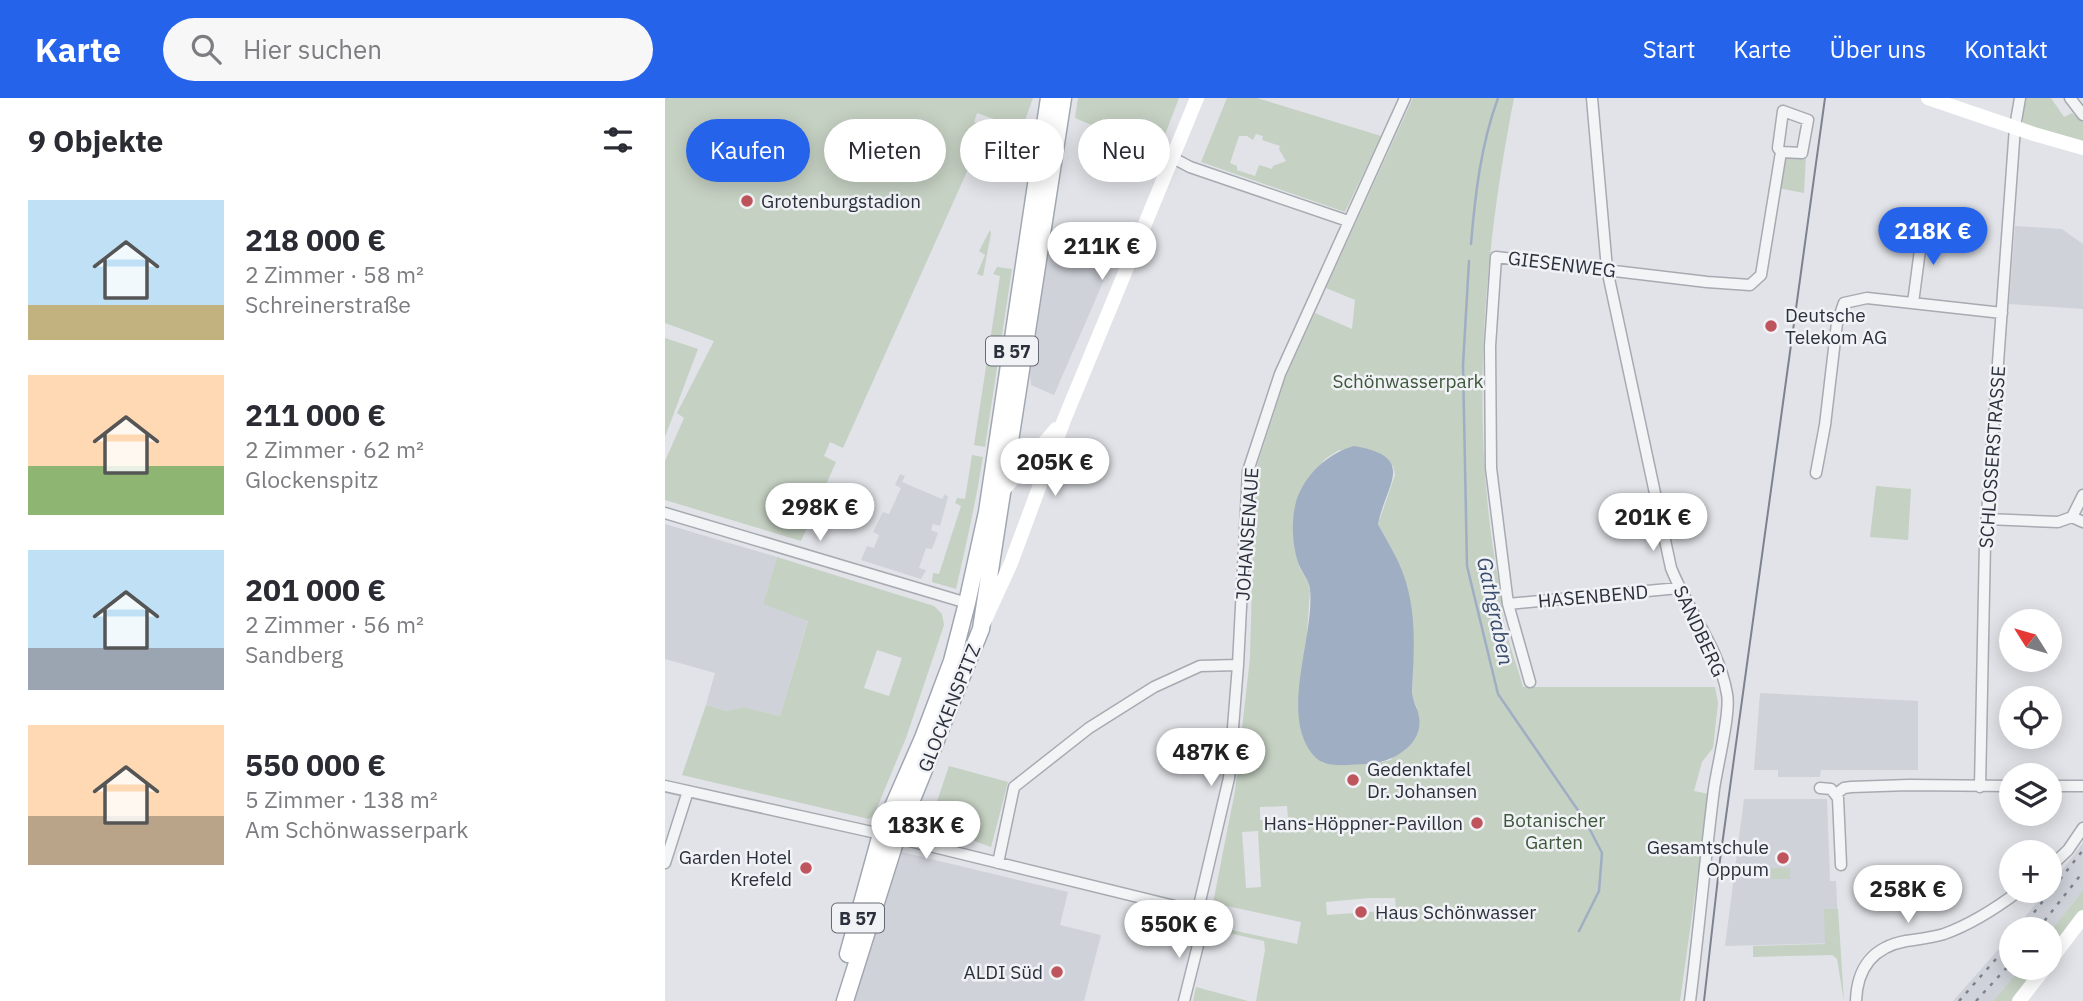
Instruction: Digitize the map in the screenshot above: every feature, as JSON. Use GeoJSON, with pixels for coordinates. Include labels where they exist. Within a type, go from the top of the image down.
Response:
{"type":"FeatureCollection","features":[{"type":"Feature","properties":{"kind":"main road","name":"B 57"},"geometry":{"type":"LineString","coordinates":[[967,603],[987,512],[1049,98]]}},
{"type":"Feature","properties":{"kind":"main road","name":"B 57"},"geometry":{"type":"LineString","coordinates":[[981,629],[1063,98]]}},
{"type":"Feature","properties":{"kind":"main road","name":"GLOCKENSPITZ"},"geometry":{"type":"LineString","coordinates":[[845,1001],[889,836],[1011,563],[1064,419],[1197,98]]}},
{"type":"Feature","properties":{"kind":"main road"},"geometry":{"type":"LineString","coordinates":[[1928,98],[2083,148]]}},
{"type":"Feature","properties":{"kind":"main road","name":"GLOCKENSPITZ"},"geometry":{"type":"LineString","coordinates":[[987,512],[1064,419]]}},
{"type":"Feature","properties":{"kind":"main road","name":"GLOCKENSPITZ"},"geometry":{"type":"LineString","coordinates":[[835,1001],[889,836],[947,674],[967,603]]}},
{"type":"Feature","properties":{"kind":"main road"},"geometry":{"type":"LineString","coordinates":[[2062,944],[2083,916]]}},
{"type":"Feature","properties":{"kind":"main road"},"geometry":{"type":"LineString","coordinates":[[2019,1001],[2036,980]]}},
{"type":"Feature","properties":{"kind":"street","name":"JOHANSENAUE"},"geometry":{"type":"LineString","coordinates":[[1184,1001],[1202,929],[1197,914],[1229,779],[1248,471],[1280,374],[1405,98]]}},
{"type":"Feature","properties":{"kind":"street","name":"SANDBERG"},"geometry":{"type":"LineString","coordinates":[[1592,98],[1607,269],[1671,568],[1679,588],[1706,634],[1721,670],[1728,698],[1714,788],[1690,1001]]}},
{"type":"Feature","properties":{"kind":"street","name":"SCHLOSSERSTRASSE"},"geometry":{"type":"LineString","coordinates":[[1980,788],[1987,519],[2015,127],[2020,98]]}},
{"type":"Feature","properties":{"kind":"street"},"geometry":{"type":"LineString","coordinates":[[2070,98],[2083,115]]}},
{"type":"Feature","properties":{"kind":"street","name":"GIESENWEG"},"geometry":{"type":"LineString","coordinates":[[1530,682],[1508,604],[1491,468],[1490,346],[1496,257],[1750,285],[1761,275],[1781,152],[1778,148],[1783,111],[1808,120],[1802,153],[1781,152]]}},
{"type":"Feature","properties":{"kind":"street"},"geometry":{"type":"LineString","coordinates":[[1173,158],[1190,167],[1348,220]]}},
{"type":"Feature","properties":{"kind":"street"},"geometry":{"type":"LineString","coordinates":[[1913,303],[1923,227]]}},
{"type":"Feature","properties":{"kind":"street"},"geometry":{"type":"LineString","coordinates":[[1816,472],[1827,413],[1837,323],[1844,303],[1867,298],[2002,313]]}},
{"type":"Feature","properties":{"kind":"street"},"geometry":{"type":"LineString","coordinates":[[1987,519],[2058,522],[2072,517],[2083,495]]}},
{"type":"Feature","properties":{"kind":"street"},"geometry":{"type":"LineString","coordinates":[[665,513],[967,603]]}},
{"type":"Feature","properties":{"kind":"street"},"geometry":{"type":"LineString","coordinates":[[2072,517],[2083,522]]}},
{"type":"Feature","properties":{"kind":"street","name":"HASENBEND"},"geometry":{"type":"LineString","coordinates":[[1508,604],[1679,588]]}},
{"type":"Feature","properties":{"kind":"street"},"geometry":{"type":"LineString","coordinates":[[998,863],[1014,787],[1089,728],[1154,687],[1200,666],[1238,665]]}},
{"type":"Feature","properties":{"kind":"street"},"geometry":{"type":"LineString","coordinates":[[665,786],[889,836],[1191,910],[1197,914]]}},
{"type":"Feature","properties":{"kind":"street"},"geometry":{"type":"LineString","coordinates":[[2062,786],[2083,786]]}},
{"type":"Feature","properties":{"kind":"street"},"geometry":{"type":"LineString","coordinates":[[1836,794],[1851,787],[1999,787]]}},
{"type":"Feature","properties":{"kind":"street"},"geometry":{"type":"LineString","coordinates":[[1820,788],[1831,789],[1836,794],[1841,865]]}},
{"type":"Feature","properties":{"kind":"street"},"geometry":{"type":"LineString","coordinates":[[665,863],[688,791]]}},
{"type":"Feature","properties":{"kind":"street"},"geometry":{"type":"LineString","coordinates":[[2062,856],[2083,828]]}},
{"type":"Feature","properties":{"kind":"street"},"geometry":{"type":"LineString","coordinates":[[1856,1001],[1857,983],[1863,968],[1879,950],[1907,941],[1931,938],[1966,925],[2003,903]]}},
{"type":"Feature","properties":{"kind":"shaded area"},"geometry":{"type":"Polygon","coordinates":[[[2015,226],[2062,229],[2083,244],[2083,309],[2009,304],[2015,226]]]}},
{"type":"Feature","properties":{"kind":"shaded area"},"geometry":{"type":"Polygon","coordinates":[[[1055,239],[1111,264],[1054,395],[1031,385],[1030,371],[1048,253],[1055,239]]]}},
{"type":"Feature","properties":{"kind":"shaded area"},"geometry":{"type":"Polygon","coordinates":[[[900,474],[905,476],[902,482],[942,499],[945,494],[948,497],[940,526],[933,524],[931,530],[938,533],[932,549],[926,548],[919,568],[926,570],[921,579],[861,560],[867,546],[874,548],[879,535],[873,532],[883,512],[889,514],[901,488],[895,485],[900,474]]]}},
{"type":"Feature","properties":{"kind":"shaded area"},"geometry":{"type":"Polygon","coordinates":[[[665,524],[777,557],[763,604],[808,620],[780,716],[744,707],[726,711],[706,705],[715,673],[665,659],[665,524]]]}},
{"type":"Feature","properties":{"kind":"shaded area"},"geometry":{"type":"Polygon","coordinates":[[[1760,693],[1918,701],[1918,770],[1821,770],[1820,777],[1778,777],[1778,770],[1754,770],[1760,693]]]}},
{"type":"Feature","properties":{"kind":"shaded area","name":"Gesamtschule Oppum"},"geometry":{"type":"Polygon","coordinates":[[[1744,799],[1827,799],[1830,881],[1836,881],[1839,943],[1725,946],[1744,799]]]}},
{"type":"Feature","properties":{"kind":"shaded area"},"geometry":{"type":"Polygon","coordinates":[[[2083,843],[2083,890],[2062,917],[2025,917],[2036,903],[2062,903],[2062,870],[2083,843]]]}},
{"type":"Feature","properties":{"kind":"shaded area"},"geometry":{"type":"Polygon","coordinates":[[[898,851],[1068,892],[1060,925],[1101,935],[1084,1001],[853,1001],[898,851]]]}},
{"type":"Feature","properties":{"kind":"shaded area"},"geometry":{"type":"Polygon","coordinates":[[[1999,949],[1999,980],[2011,980],[1993,1001],[1953,1001],[1999,949]]]}},
{"type":"Feature","properties":{"kind":"green space"},"geometry":{"type":"Polygon","coordinates":[[[665,98],[1033,98],[1026,119],[994,119],[977,113],[975,119],[960,119],[960,182],[962,182],[843,448],[830,442],[824,456],[836,462],[801,541],[665,500],[665,461],[684,418],[677,413],[714,341],[665,323],[665,98]]]}},
{"type":"Feature","properties":{"kind":"green space"},"geometry":{"type":"Polygon","coordinates":[[[1078,98],[1179,98],[1170,122],[1170,119],[1075,118],[1078,98]]]}},
{"type":"Feature","properties":{"kind":"green space"},"geometry":{"type":"Polygon","coordinates":[[[1227,98],[1257,98],[1381,136],[1345,212],[1201,162],[1227,98]],[[1256,134],[1253,140],[1247,136],[1239,136],[1230,163],[1237,166],[1237,170],[1255,176],[1259,165],[1272,169],[1273,166],[1286,161],[1280,146],[1262,140],[1263,136],[1256,134]]]}},
{"type":"Feature","properties":{"kind":"green space","name":"Schönwasserpark"},"geometry":{"type":"Polygon","coordinates":[[[1413,98],[1514,98],[1494,219],[1482,402],[1490,524],[1504,620],[1523,687],[1715,687],[1718,703],[1713,748],[1702,762],[1694,791],[1709,794],[1680,1001],[1256,1001],[1265,950],[1264,941],[1211,929],[1213,919],[1223,921],[1222,928],[1297,944],[1301,922],[1213,903],[1235,791],[1250,658],[1255,472],[1285,379],[1315,313],[1352,329],[1355,300],[1326,288],[1413,98]],[[1339,450],[1325,459],[1312,475],[1299,567],[1310,590],[1307,634],[1322,763],[1371,764],[1391,760],[1417,708],[1412,697],[1413,667],[1396,557],[1378,524],[1395,475],[1393,466],[1339,450]],[[1287,806],[1260,807],[1260,820],[1288,819],[1287,806]],[[1258,831],[1242,832],[1246,888],[1261,887],[1258,831]],[[1395,898],[1326,902],[1327,915],[1396,910],[1395,898]]]}},
{"type":"Feature","properties":{"kind":"green space"},"geometry":{"type":"Polygon","coordinates":[[[2023,98],[2051,98],[2064,117],[2072,113],[2083,122],[2083,145],[2024,124],[2021,116],[2023,98]]]}},
{"type":"Feature","properties":{"kind":"green space"},"geometry":{"type":"Polygon","coordinates":[[[1783,155],[1806,156],[1804,193],[1778,188],[1783,155]]]}},
{"type":"Feature","properties":{"kind":"green space"},"geometry":{"type":"Polygon","coordinates":[[[990,230],[983,276],[977,274],[985,255],[979,251],[990,230]]]}},
{"type":"Feature","properties":{"kind":"green space"},"geometry":{"type":"Polygon","coordinates":[[[997,267],[1012,269],[985,447],[974,445],[1000,276],[993,274],[997,267]]]}},
{"type":"Feature","properties":{"kind":"green space"},"geometry":{"type":"Polygon","coordinates":[[[665,338],[698,349],[665,437],[665,338]]]}},
{"type":"Feature","properties":{"kind":"green space"},"geometry":{"type":"Polygon","coordinates":[[[972,455],[983,457],[956,589],[932,582],[933,573],[939,574],[961,506],[955,503],[957,498],[965,499],[972,455]]]}},
{"type":"Feature","properties":{"kind":"green space"},"geometry":{"type":"Polygon","coordinates":[[[1876,486],[1911,489],[1908,540],[1870,537],[1876,486]]]}},
{"type":"Feature","properties":{"kind":"green space"},"geometry":{"type":"Polygon","coordinates":[[[777,557],[934,606],[942,614],[944,625],[906,738],[874,815],[869,819],[682,775],[706,705],[726,711],[744,707],[780,716],[808,621],[763,604],[777,557]],[[877,650],[864,688],[889,696],[902,658],[877,650]]]}},
{"type":"Feature","properties":{"kind":"green space"},"geometry":{"type":"Polygon","coordinates":[[[949,766],[1008,782],[991,847],[929,825],[949,766]]]}},
{"type":"Feature","properties":{"kind":"green space"},"geometry":{"type":"Polygon","coordinates":[[[1771,868],[1790,868],[1790,879],[1771,879],[1771,868]]]}},
{"type":"Feature","properties":{"kind":"green space"},"geometry":{"type":"Polygon","coordinates":[[[2083,890],[2083,911],[2062,939],[2062,917],[2083,890]]]}},
{"type":"Feature","properties":{"kind":"green space"},"geometry":{"type":"Polygon","coordinates":[[[1824,909],[1838,909],[1844,1001],[1837,959],[1832,955],[1753,957],[1753,946],[1825,944],[1824,909]]]}},
{"type":"Feature","properties":{"kind":"green space"},"geometry":{"type":"Polygon","coordinates":[[[2011,980],[2030,980],[2013,1001],[1993,1001],[2011,980]]]}},
{"type":"Feature","properties":{"kind":"green space"},"geometry":{"type":"Polygon","coordinates":[[[1196,987],[1248,1001],[1193,1001],[1196,987]]]}},
{"type":"Feature","properties":{"kind":"water"},"geometry":{"type":"Polygon","coordinates":[[[1354,446],[1386,457],[1392,465],[1391,485],[1378,524],[1399,563],[1408,590],[1414,633],[1412,695],[1419,727],[1411,744],[1395,756],[1376,763],[1340,765],[1327,764],[1316,758],[1305,742],[1299,722],[1298,700],[1308,631],[1310,589],[1297,558],[1293,525],[1296,502],[1311,474],[1335,454],[1354,446]]]}},
{"type":"Feature","properties":{"kind":"waterway","name":"Gathgraben"},"geometry":{"type":"LineString","coordinates":[[1471,244],[1480,170],[1487,133],[1498,98]]}},
{"type":"Feature","properties":{"kind":"waterway","name":"Gathgraben"},"geometry":{"type":"LineString","coordinates":[[1469,261],[1463,365],[1467,566],[1498,694],[1586,822],[1602,853],[1599,891],[1579,931]]}},
{"type":"Feature","properties":{"kind":"tram line"},"geometry":{"type":"LineString","coordinates":[[1704,1001],[1720,860],[1825,98]]}},
{"type":"Feature","properties":{"kind":"railway"},"geometry":{"type":"LineString","coordinates":[[2030,917],[2083,850]]}},
{"type":"Feature","properties":{"kind":"railway"},"geometry":{"type":"LineString","coordinates":[[2047,917],[2083,872]]}},
{"type":"Feature","properties":{"kind":"railway"},"geometry":{"type":"LineString","coordinates":[[1959,1001],[1999,956]]}},
{"type":"Feature","properties":{"kind":"railway"},"geometry":{"type":"LineString","coordinates":[[1976,1001],[1999,976]]}},
{"type":"Feature","properties":{"kind":"place","name":"Grotenburgstadion"},"geometry":{"type":"Point","coordinates":[747,201]}},
{"type":"Feature","properties":{"kind":"place","name":"Deutsche Telekom AG"},"geometry":{"type":"Point","coordinates":[1771,326]}},
{"type":"Feature","properties":{"kind":"place","name":"Gedenktafel Dr. Johansen"},"geometry":{"type":"Point","coordinates":[1353,780]}},
{"type":"Feature","properties":{"kind":"place","name":"Hans-Höppner-Pavillon"},"geometry":{"type":"Point","coordinates":[1477,823]}},
{"type":"Feature","properties":{"kind":"place","name":"Gesamtschule Oppum"},"geometry":{"type":"Point","coordinates":[1783,858]}},
{"type":"Feature","properties":{"kind":"place","name":"Garden Hotel Krefeld"},"geometry":{"type":"Point","coordinates":[806,868]}},
{"type":"Feature","properties":{"kind":"place","name":"Haus Schönwasser"},"geometry":{"type":"Point","coordinates":[1361,912]}},
{"type":"Feature","properties":{"kind":"place","name":"ALDI Süd"},"geometry":{"type":"Point","coordinates":[1057,972]}},
{"type":"Feature","properties":{"kind":"park label","name":"Botanischer Garten"},"geometry":{"type":"Point","coordinates":[1554,831]}}]}
